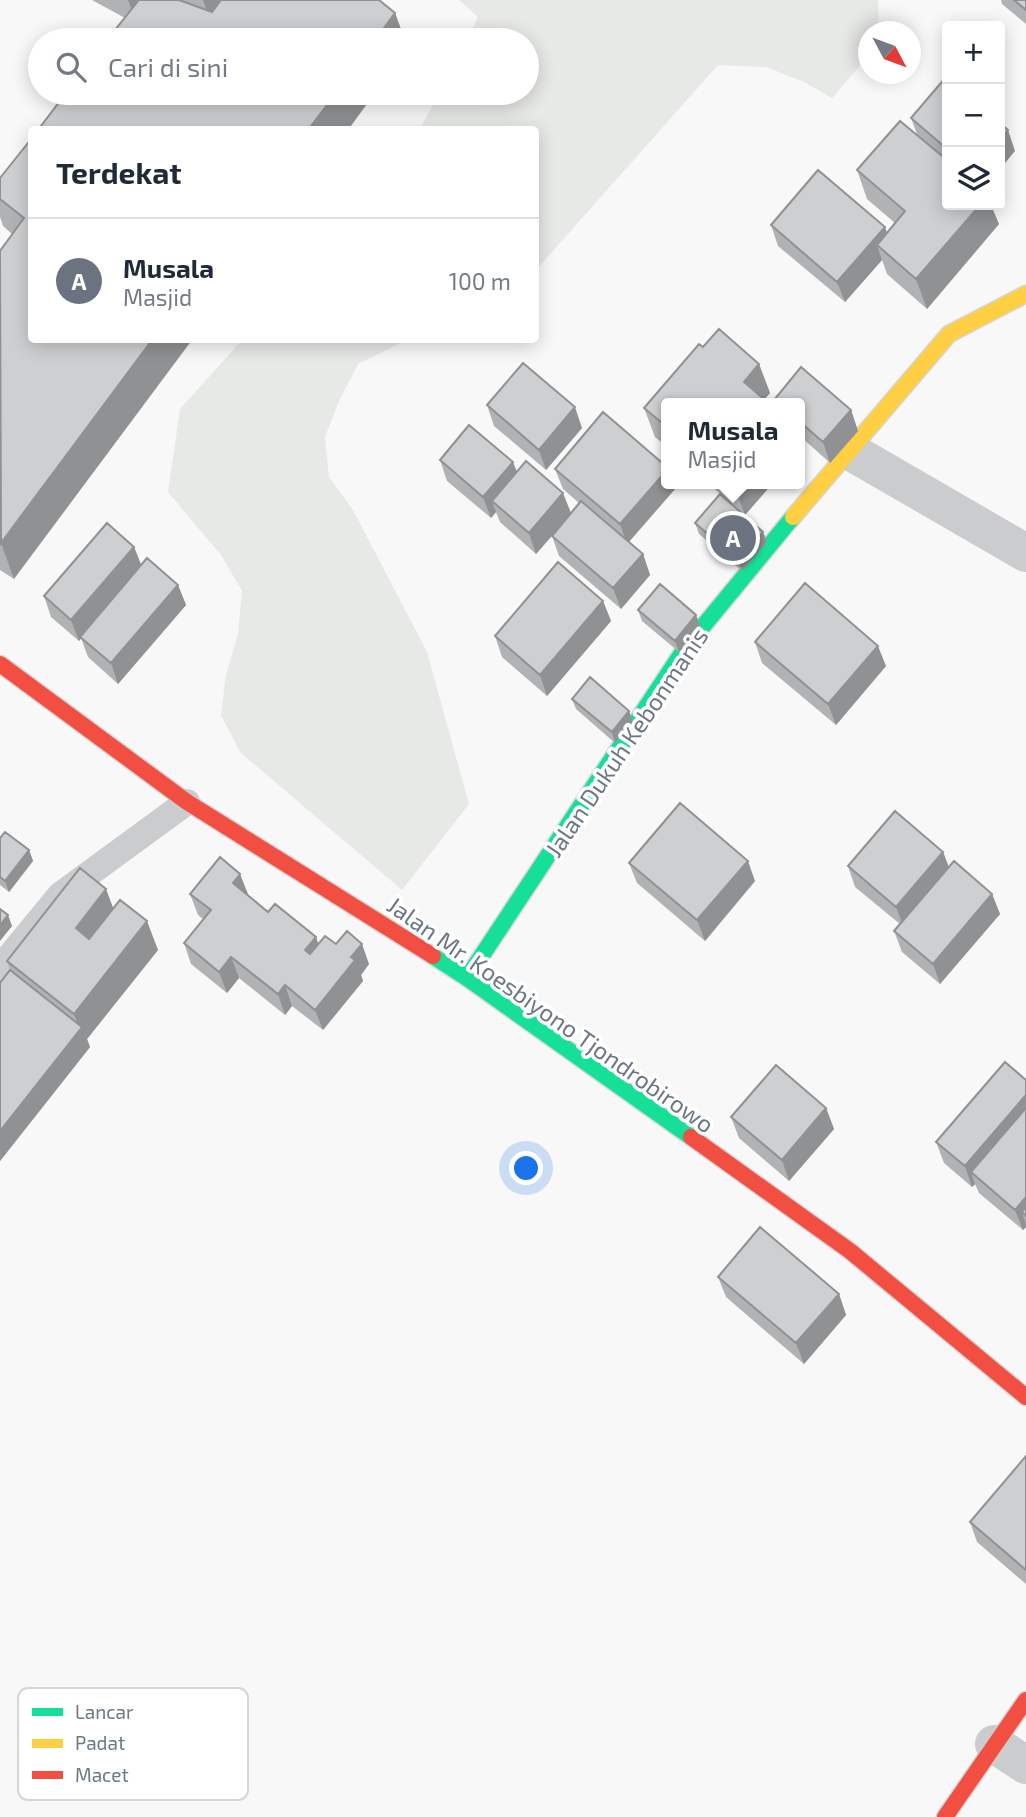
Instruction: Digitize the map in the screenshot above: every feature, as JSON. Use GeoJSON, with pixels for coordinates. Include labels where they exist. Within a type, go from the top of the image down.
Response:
{"type":"FeatureCollection","features":[{"type":"Feature","properties":{"kind":"main road","name":"Jalan Dukuh Kebonmanis"},"geometry":{"type":"LineString","coordinates":[[467,978],[686,647],[848,450],[949,334],[1026,294]]}},
{"type":"Feature","properties":{"kind":"main road","name":"Jalan Mr. Koesbiyono Tjondrobirowo"},"geometry":{"type":"LineString","coordinates":[[0,664],[187,802],[467,978],[850,1251],[1026,1397]]}},
{"type":"Feature","properties":{"kind":"main road"},"geometry":{"type":"LineString","coordinates":[[945,1817],[1026,1700]]}},
{"type":"Feature","properties":{"kind":"street"},"geometry":{"type":"LineString","coordinates":[[848,450],[1026,553]]}},
{"type":"Feature","properties":{"kind":"street"},"geometry":{"type":"LineString","coordinates":[[994,1744],[1026,1765]]}},
{"type":"Feature","properties":{"kind":"lane"},"geometry":{"type":"LineString","coordinates":[[0,968],[60,895],[187,802]]}},
{"type":"Feature","properties":{"kind":"shaded area"},"geometry":{"type":"Polygon","coordinates":[[[459,0],[878,0],[879,21],[858,21],[858,68],[832,98],[804,82],[766,67],[718,65],[539,267],[539,126],[422,126],[433,105],[539,105],[539,28],[472,28],[478,17],[459,0]]]}},
{"type":"Feature","properties":{"kind":"shaded area"},"geometry":{"type":"Polygon","coordinates":[[[239,343],[401,343],[358,364],[325,437],[329,477],[353,510],[427,652],[469,804],[402,890],[240,752],[221,715],[226,675],[238,634],[242,591],[221,555],[168,492],[180,409],[239,343]]]}},
{"type":"Feature","properties":{"kind":"building"},"geometry":{"type":"Polygon","coordinates":[[[139,0],[179,0],[212,12],[221,0],[379,0],[395,13],[384,28],[117,28],[139,0]]]}},
{"type":"Feature","properties":{"kind":"building"},"geometry":{"type":"Polygon","coordinates":[[[1014,0],[1026,0],[1026,10],[1014,0]]]}},
{"type":"Feature","properties":{"kind":"building"},"geometry":{"type":"Polygon","coordinates":[[[942,82],[942,145],[911,118],[942,82]]]}},
{"type":"Feature","properties":{"kind":"building"},"geometry":{"type":"Polygon","coordinates":[[[57,105],[327,105],[311,126],[41,126],[57,105]]]}},
{"type":"Feature","properties":{"kind":"building"},"geometry":{"type":"Polygon","coordinates":[[[900,121],[942,156],[942,210],[976,210],[916,279],[877,245],[905,211],[857,170],[900,121]]]}},
{"type":"Feature","properties":{"kind":"building"},"geometry":{"type":"Polygon","coordinates":[[[28,143],[28,343],[150,343],[1,543],[0,251],[24,218],[0,199],[0,178],[28,143]]]}},
{"type":"Feature","properties":{"kind":"building"},"geometry":{"type":"Polygon","coordinates":[[[818,170],[885,227],[837,282],[771,225],[818,170]]]}},
{"type":"Feature","properties":{"kind":"building"},"geometry":{"type":"Polygon","coordinates":[[[719,329],[759,364],[744,382],[762,398],[661,398],[661,422],[644,408],[699,344],[703,347],[719,329]]]}},
{"type":"Feature","properties":{"kind":"building"},"geometry":{"type":"Polygon","coordinates":[[[523,363],[575,407],[539,450],[487,405],[523,363]]]}},
{"type":"Feature","properties":{"kind":"building"},"geometry":{"type":"Polygon","coordinates":[[[801,367],[851,410],[823,442],[805,426],[805,398],[776,398],[801,367]]]}},
{"type":"Feature","properties":{"kind":"building"},"geometry":{"type":"Polygon","coordinates":[[[603,412],[661,462],[661,477],[620,524],[555,469],[603,412]]]}},
{"type":"Feature","properties":{"kind":"building"},"geometry":{"type":"Polygon","coordinates":[[[469,425],[513,462],[483,497],[440,460],[469,425]]]}},
{"type":"Feature","properties":{"kind":"building"},"geometry":{"type":"Polygon","coordinates":[[[526,461],[563,493],[529,533],[492,501],[526,461]]]}},
{"type":"Feature","properties":{"kind":"building"},"geometry":{"type":"Polygon","coordinates":[[[720,494],[763,532],[738,560],[695,523],[720,494]]]}},
{"type":"Feature","properties":{"kind":"building"},"geometry":{"type":"Polygon","coordinates":[[[581,501],[643,554],[613,588],[552,536],[581,501]]]}},
{"type":"Feature","properties":{"kind":"building"},"geometry":{"type":"Polygon","coordinates":[[[107,523],[134,547],[71,620],[44,596],[107,523]]]}},
{"type":"Feature","properties":{"kind":"building"},"geometry":{"type":"Polygon","coordinates":[[[147,558],[178,585],[111,663],[80,637],[147,558]]]}},
{"type":"Feature","properties":{"kind":"building"},"geometry":{"type":"Polygon","coordinates":[[[558,562],[603,601],[540,675],[495,636],[558,562]]]}},
{"type":"Feature","properties":{"kind":"building"},"geometry":{"type":"Polygon","coordinates":[[[805,583],[878,646],[828,704],[755,642],[805,583]]]}},
{"type":"Feature","properties":{"kind":"building"},"geometry":{"type":"Polygon","coordinates":[[[660,584],[696,615],[675,641],[638,610],[660,584]]]}},
{"type":"Feature","properties":{"kind":"building"},"geometry":{"type":"Polygon","coordinates":[[[590,677],[629,711],[612,732],[572,699],[590,677]]]}},
{"type":"Feature","properties":{"kind":"building"},"geometry":{"type":"Polygon","coordinates":[[[680,803],[748,861],[697,920],[629,863],[680,803]]]}},
{"type":"Feature","properties":{"kind":"building"},"geometry":{"type":"Polygon","coordinates":[[[895,811],[943,852],[896,907],[848,866],[895,811]]]}},
{"type":"Feature","properties":{"kind":"building"},"geometry":{"type":"Polygon","coordinates":[[[5,832],[29,850],[5,881],[0,877],[0,838],[5,832]]]}},
{"type":"Feature","properties":{"kind":"building"},"geometry":{"type":"Polygon","coordinates":[[[220,857],[240,874],[233,883],[268,912],[275,904],[316,937],[305,950],[310,954],[325,936],[336,944],[347,931],[362,944],[351,957],[355,960],[315,1010],[285,985],[278,994],[231,957],[219,972],[184,943],[211,910],[190,894],[220,857]]]}},
{"type":"Feature","properties":{"kind":"building"},"geometry":{"type":"Polygon","coordinates":[[[954,861],[992,894],[933,964],[894,931],[954,861]]]}},
{"type":"Feature","properties":{"kind":"building"},"geometry":{"type":"Polygon","coordinates":[[[80,868],[106,889],[76,928],[89,939],[120,900],[147,921],[74,1014],[7,961],[80,868]]]}},
{"type":"Feature","properties":{"kind":"building"},"geometry":{"type":"Polygon","coordinates":[[[0,909],[8,915],[0,925],[0,909]]]}},
{"type":"Feature","properties":{"kind":"building"},"geometry":{"type":"Polygon","coordinates":[[[10,970],[82,1027],[0,1131],[0,983],[10,970]]]}},
{"type":"Feature","properties":{"kind":"building"},"geometry":{"type":"Polygon","coordinates":[[[1005,1062],[1026,1080],[1026,1095],[965,1166],[936,1142],[1005,1062]]]}},
{"type":"Feature","properties":{"kind":"building"},"geometry":{"type":"Polygon","coordinates":[[[776,1065],[826,1108],[782,1160],[731,1117],[776,1065]]]}},
{"type":"Feature","properties":{"kind":"building"},"geometry":{"type":"Polygon","coordinates":[[[1026,1108],[1026,1197],[1015,1210],[971,1172],[1026,1108]]]}},
{"type":"Feature","properties":{"kind":"building"},"geometry":{"type":"Polygon","coordinates":[[[760,1227],[839,1294],[796,1343],[718,1277],[760,1227]]]}},
{"type":"Feature","properties":{"kind":"building"},"geometry":{"type":"Polygon","coordinates":[[[1026,1456],[1026,1570],[970,1522],[1026,1456]]]}},
{"type":"Feature","properties":{"kind":"traffic: fast"},"geometry":{"type":"LineString","coordinates":[[467,978],[686,647],[793,517]]}},
{"type":"Feature","properties":{"kind":"traffic: fast"},"geometry":{"type":"LineString","coordinates":[[433,956],[691,1137]]}},
{"type":"Feature","properties":{"kind":"traffic: slow"},"geometry":{"type":"LineString","coordinates":[[793,517],[949,334],[1026,294]]}},
{"type":"Feature","properties":{"kind":"traffic: jam"},"geometry":{"type":"LineString","coordinates":[[0,664],[187,802],[433,956]]}},
{"type":"Feature","properties":{"kind":"traffic: jam"},"geometry":{"type":"LineString","coordinates":[[691,1137],[850,1251],[1026,1397]]}},
{"type":"Feature","properties":{"kind":"traffic: jam"},"geometry":{"type":"LineString","coordinates":[[945,1817],[1026,1700]]}},
{"type":"Feature","properties":{"kind":"place","name":"Musala"},"geometry":{"type":"Point","coordinates":[733,538]}}]}
